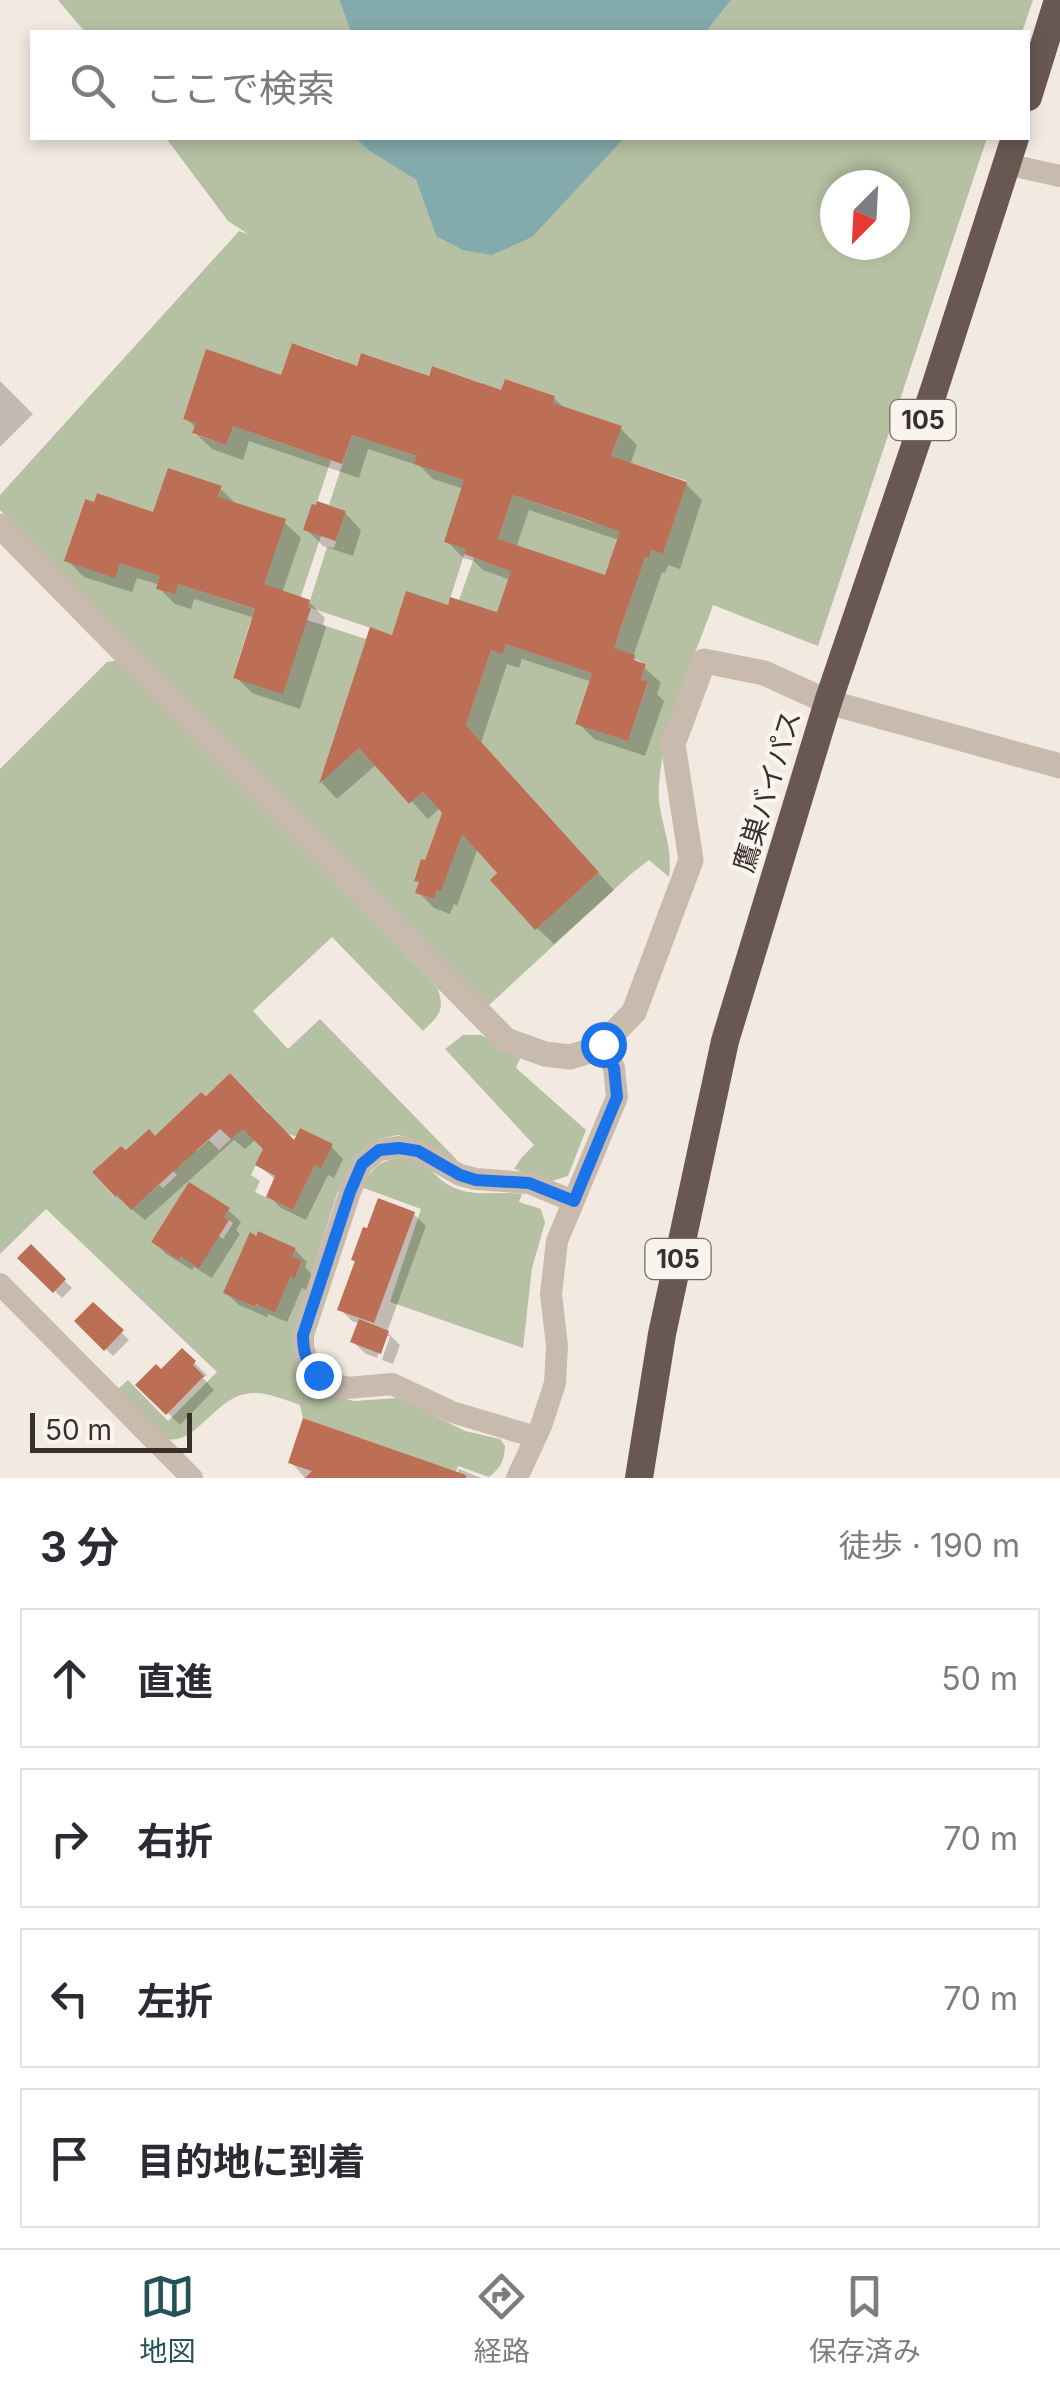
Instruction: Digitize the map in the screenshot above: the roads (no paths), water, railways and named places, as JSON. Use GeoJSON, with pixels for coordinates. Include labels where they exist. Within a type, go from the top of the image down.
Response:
{"type":"FeatureCollection","features":[{"type":"Feature","properties":{"kind":"highway"},"geometry":{"type":"LineString","coordinates":[[1030,91],[1058,0]]}},
{"type":"Feature","properties":{"kind":"highway","name":"鷹巣バイパス"},"geometry":{"type":"LineString","coordinates":[[639,1478],[662,1334],[724,1042],[828,702],[1010,151]]}},
{"type":"Feature","properties":{"kind":"street"},"geometry":{"type":"LineString","coordinates":[[1010,151],[1060,176]]}},
{"type":"Feature","properties":{"kind":"street"},"geometry":{"type":"LineString","coordinates":[[0,526],[506,1040],[545,1054],[570,1057],[599,1048],[634,1012],[691,860],[673,744],[704,661],[764,673],[828,702],[1060,766]]}},
{"type":"Feature","properties":{"kind":"street"},"geometry":{"type":"LineString","coordinates":[[517,1478],[556,1383],[558,1346],[551,1294],[557,1241],[617,1097],[614,1068],[603,1044]]}},
{"type":"Feature","properties":{"kind":"street"},"geometry":{"type":"LineString","coordinates":[[536,1437],[452,1412],[392,1384],[348,1388],[332,1384],[309,1366],[303,1335],[350,1192],[362,1164],[379,1150],[418,1151],[460,1175],[476,1180],[529,1183],[574,1201]]}},
{"type":"Feature","properties":{"kind":"street"},"geometry":{"type":"LineString","coordinates":[[0,1284],[192,1478]]}},
{"type":"Feature","properties":{"kind":"water"},"geometry":{"type":"Polygon","coordinates":[[[339,0],[731,0],[708,30],[350,30],[339,0]]]}},
{"type":"Feature","properties":{"kind":"water"},"geometry":{"type":"Polygon","coordinates":[[[357,140],[622,140],[532,237],[492,255],[463,250],[436,236],[416,180],[357,140]]]}}]}
